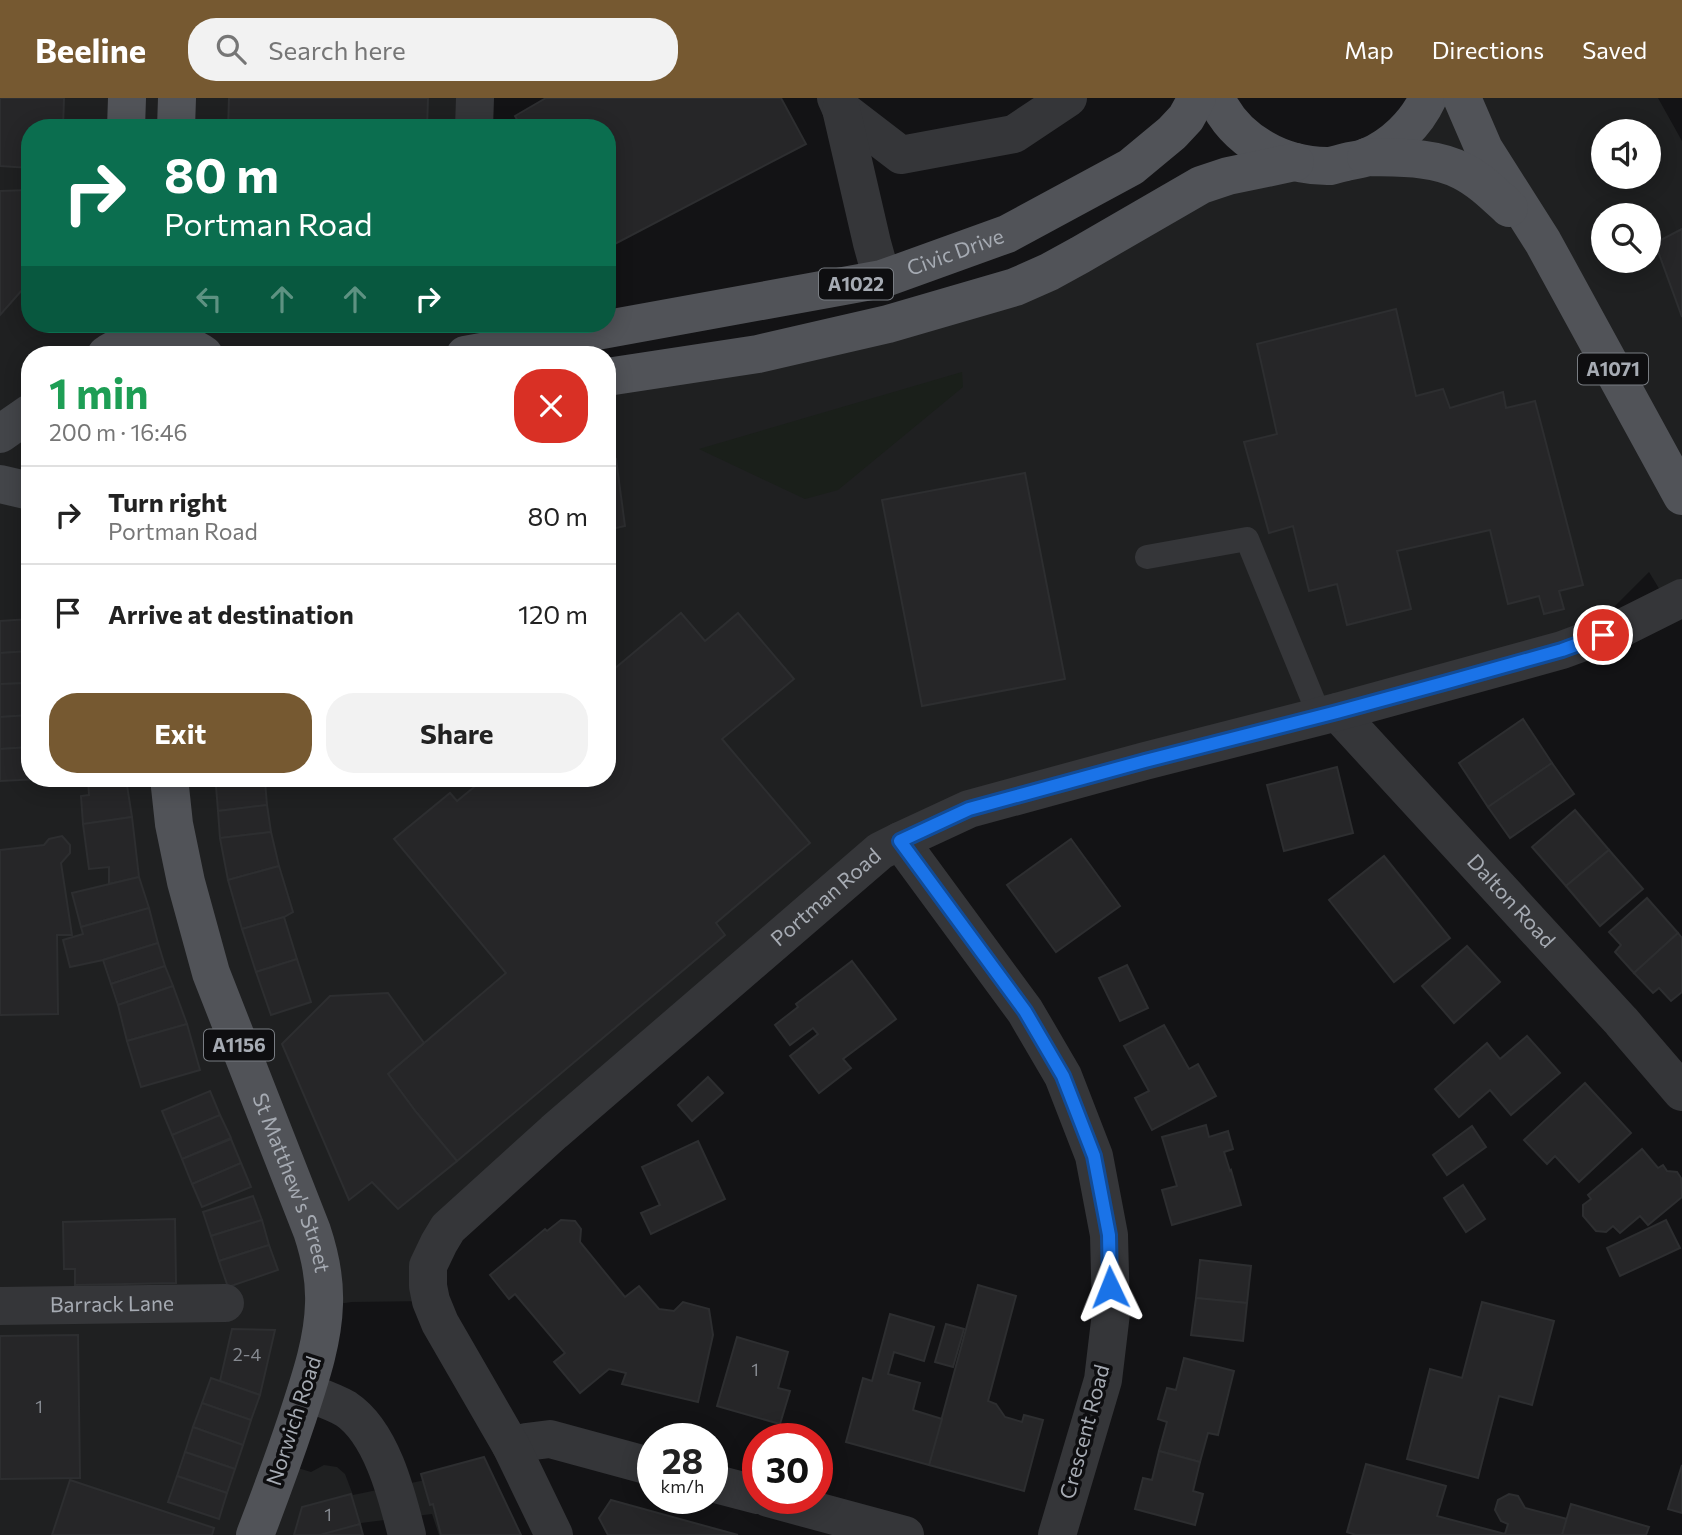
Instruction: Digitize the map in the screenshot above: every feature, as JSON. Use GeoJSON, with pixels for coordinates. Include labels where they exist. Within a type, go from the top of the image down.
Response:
{"type":"FeatureCollection","features":[{"type":"Feature","properties":{"kind":"main road"},"geometry":{"type":"LineString","coordinates":[[126,119],[127,98]]}},
{"type":"Feature","properties":{"kind":"main road"},"geometry":{"type":"LineString","coordinates":[[176,119],[177,98]]}},
{"type":"Feature","properties":{"kind":"main road","name":"Civic Drive"},"geometry":{"type":"LineString","coordinates":[[616,327],[882,279],[1007,234],[1131,167],[1172,133],[1186,118],[1197,98]]}},
{"type":"Feature","properties":{"kind":"main road"},"geometry":{"type":"LineString","coordinates":[[1216,98],[1220,109],[1240,133],[1266,151],[1295,162],[1331,166],[1366,157],[1397,139],[1421,112],[1428,98]]}},
{"type":"Feature","properties":{"kind":"main road","name":"A1071"},"geometry":{"type":"LineString","coordinates":[[1462,98],[1484,149],[1543,242],[1682,496]]}},
{"type":"Feature","properties":{"kind":"main road","name":"A1071"},"geometry":{"type":"LineString","coordinates":[[1366,157],[1421,159],[1463,171],[1489,189],[1543,242]]}},
{"type":"Feature","properties":{"kind":"main road","name":"A1022"},"geometry":{"type":"LineString","coordinates":[[616,376],[771,351],[888,324],[1015,286],[1049,272],[1201,185],[1228,176],[1295,162]]}},
{"type":"Feature","properties":{"kind":"main road","name":"Civic Drive"},"geometry":{"type":"LineString","coordinates":[[514,346],[586,333]]}},
{"type":"Feature","properties":{"kind":"main road"},"geometry":{"type":"LineString","coordinates":[[127,346],[138,342],[196,343]]}},
{"type":"Feature","properties":{"kind":"main road","name":"St Matthew's Street"},"geometry":{"type":"LineString","coordinates":[[170,787],[174,824],[186,882],[211,973],[315,1240],[323,1272],[324,1306]]}},
{"type":"Feature","properties":{"kind":"main road","name":"Norwich Road"},"geometry":{"type":"LineString","coordinates":[[256,1535],[306,1392],[317,1354],[324,1306]]}},
{"type":"Feature","properties":{"kind":"street"},"geometry":{"type":"LineString","coordinates":[[474,119],[475,98]]}},
{"type":"Feature","properties":{"kind":"street"},"geometry":{"type":"LineString","coordinates":[[838,104],[901,155],[1014,134],[1068,98]]}},
{"type":"Feature","properties":{"kind":"street"},"geometry":{"type":"LineString","coordinates":[[838,104],[882,279]]}},
{"type":"Feature","properties":{"kind":"street"},"geometry":{"type":"LineString","coordinates":[[0,434],[21,419]]}},
{"type":"Feature","properties":{"kind":"street"},"geometry":{"type":"LineString","coordinates":[[0,484],[21,489]]}},
{"type":"Feature","properties":{"kind":"street","name":"Portman Road"},"geometry":{"type":"LineString","coordinates":[[554,1535],[511,1446],[440,1324],[431,1301],[428,1266],[448,1228],[554,1132],[880,851],[969,809],[1329,715],[1562,650],[1623,627],[1682,598]]}},
{"type":"Feature","properties":{"kind":"street","name":"Dalton Road"},"geometry":{"type":"LineString","coordinates":[[1329,715],[1621,1021],[1682,1092]]}},
{"type":"Feature","properties":{"kind":"street","name":"Crescent Road"},"geometry":{"type":"LineString","coordinates":[[900,841],[1025,1011],[1063,1076],[1094,1156],[1109,1235],[1111,1313],[1103,1380],[1057,1535]]}},
{"type":"Feature","properties":{"kind":"street","name":"Barrack Lane"},"geometry":{"type":"LineString","coordinates":[[0,1306],[225,1303]]}},
{"type":"Feature","properties":{"kind":"street"},"geometry":{"type":"LineString","coordinates":[[306,1392],[345,1409],[372,1436],[383,1459],[408,1535]]}},
{"type":"Feature","properties":{"kind":"street"},"geometry":{"type":"LineString","coordinates":[[511,1446],[526,1441],[550,1439],[637,1462]]}},
{"type":"Feature","properties":{"kind":"street"},"geometry":{"type":"LineString","coordinates":[[827,1514],[905,1535]]}},
{"type":"Feature","properties":{"kind":"lane"},"geometry":{"type":"LineString","coordinates":[[1147,557],[1247,539],[1329,715]]}},
{"type":"Feature","properties":{"kind":"shaded area"},"geometry":{"type":"Polygon","coordinates":[[[0,98],[475,98],[474,119],[21,119],[21,333],[528,333],[518,346],[21,346],[21,787],[616,787],[616,375],[888,325],[1201,185],[1366,157],[1425,98],[1658,98],[1682,141],[1682,598],[1669,605],[1649,572],[1595,626],[900,841],[448,1228],[431,1301],[352,1302],[324,1306],[282,1463],[311,1472],[324,1465],[337,1467],[345,1474],[353,1495],[483,1468],[513,1535],[439,1535],[432,1514],[361,1523],[323,1533],[0,1535],[0,98]]]}},
{"type":"Feature","properties":{"kind":"shaded area"},"geometry":{"type":"Polygon","coordinates":[[[962,372],[963,387],[838,490],[805,499],[699,449],[962,372]]]}},
{"type":"Feature","properties":{"kind":"building"},"geometry":{"type":"Polygon","coordinates":[[[0,98],[64,98],[63,119],[21,119],[21,167],[0,166],[0,98]]]}},
{"type":"Feature","properties":{"kind":"building"},"geometry":{"type":"Polygon","coordinates":[[[229,98],[428,98],[427,119],[228,119],[229,98]]]}},
{"type":"Feature","properties":{"kind":"building"},"geometry":{"type":"Polygon","coordinates":[[[546,98],[781,98],[806,144],[616,243],[616,119],[517,119],[515,116],[546,98]]]}},
{"type":"Feature","properties":{"kind":"building"},"geometry":{"type":"Polygon","coordinates":[[[21,190],[21,291],[0,315],[0,191],[21,190]]]}},
{"type":"Feature","properties":{"kind":"building"},"geometry":{"type":"Polygon","coordinates":[[[1682,229],[1682,317],[1661,259],[1661,240],[1682,229]]]}},
{"type":"Feature","properties":{"kind":"building"},"geometry":{"type":"Polygon","coordinates":[[[1396,309],[1416,396],[1443,389],[1450,408],[1503,392],[1506,408],[1535,401],[1583,585],[1559,591],[1564,609],[1544,614],[1539,596],[1508,604],[1490,530],[1397,551],[1411,609],[1347,625],[1337,584],[1309,591],[1293,526],[1269,533],[1244,442],[1277,434],[1257,344],[1396,309]]]}},
{"type":"Feature","properties":{"kind":"building"},"geometry":{"type":"Polygon","coordinates":[[[616,459],[625,526],[616,528],[616,459]]]}},
{"type":"Feature","properties":{"kind":"building"},"geometry":{"type":"Polygon","coordinates":[[[1025,473],[1065,679],[922,706],[882,500],[1025,473]]]}},
{"type":"Feature","properties":{"kind":"building"},"geometry":{"type":"Polygon","coordinates":[[[681,613],[705,641],[738,613],[794,679],[722,739],[810,843],[716,923],[725,935],[457,1161],[388,1074],[506,973],[394,839],[450,793],[457,801],[474,787],[616,787],[616,667],[681,613]]]}},
{"type":"Feature","properties":{"kind":"building"},"geometry":{"type":"Polygon","coordinates":[[[21,620],[21,652],[0,653],[0,621],[21,620]]]}},
{"type":"Feature","properties":{"kind":"building"},"geometry":{"type":"Polygon","coordinates":[[[21,652],[21,683],[0,684],[0,653],[21,652]]]}},
{"type":"Feature","properties":{"kind":"building"},"geometry":{"type":"Polygon","coordinates":[[[21,683],[21,716],[0,717],[0,684],[21,683]]]}},
{"type":"Feature","properties":{"kind":"building"},"geometry":{"type":"Polygon","coordinates":[[[21,716],[21,748],[0,749],[0,717],[21,716]]]}},
{"type":"Feature","properties":{"kind":"building"},"geometry":{"type":"Polygon","coordinates":[[[1523,719],[1552,763],[1488,807],[1459,763],[1523,719]]]}},
{"type":"Feature","properties":{"kind":"building"},"geometry":{"type":"Polygon","coordinates":[[[21,748],[21,780],[0,781],[0,749],[21,748]]]}},
{"type":"Feature","properties":{"kind":"building"},"geometry":{"type":"Polygon","coordinates":[[[1552,763],[1574,794],[1510,838],[1488,807],[1552,763]]]}},
{"type":"Feature","properties":{"kind":"building"},"geometry":{"type":"Polygon","coordinates":[[[1337,767],[1353,833],[1284,851],[1267,785],[1337,767]]]}},
{"type":"Feature","properties":{"kind":"building"},"geometry":{"type":"Polygon","coordinates":[[[88,787],[127,787],[132,817],[83,824],[81,796],[89,795],[88,787]]]}},
{"type":"Feature","properties":{"kind":"building"},"geometry":{"type":"Polygon","coordinates":[[[216,787],[266,787],[267,805],[218,811],[216,787]]]}},
{"type":"Feature","properties":{"kind":"building"},"geometry":{"type":"Polygon","coordinates":[[[267,805],[271,832],[220,838],[218,811],[267,805]]]}},
{"type":"Feature","properties":{"kind":"building"},"geometry":{"type":"Polygon","coordinates":[[[1575,810],[1609,850],[1566,886],[1532,847],[1575,810]]]}},
{"type":"Feature","properties":{"kind":"building"},"geometry":{"type":"Polygon","coordinates":[[[132,817],[139,877],[109,884],[109,867],[89,869],[83,824],[132,817]]]}},
{"type":"Feature","properties":{"kind":"building"},"geometry":{"type":"Polygon","coordinates":[[[271,832],[279,866],[228,880],[220,838],[271,832]]]}},
{"type":"Feature","properties":{"kind":"building"},"geometry":{"type":"Polygon","coordinates":[[[62,836],[70,845],[70,853],[61,863],[72,935],[57,935],[58,1014],[0,1015],[0,850],[44,845],[49,839],[62,836]]]}},
{"type":"Feature","properties":{"kind":"building"},"geometry":{"type":"Polygon","coordinates":[[[1071,839],[1120,906],[1056,952],[1007,885],[1071,839]]]}},
{"type":"Feature","properties":{"kind":"building"},"geometry":{"type":"Polygon","coordinates":[[[1609,850],[1643,889],[1600,926],[1566,886],[1609,850]]]}},
{"type":"Feature","properties":{"kind":"building"},"geometry":{"type":"Polygon","coordinates":[[[1384,856],[1450,938],[1394,982],[1329,900],[1384,856]]]}},
{"type":"Feature","properties":{"kind":"building"},"geometry":{"type":"Polygon","coordinates":[[[279,866],[293,912],[242,929],[228,880],[279,866]]]}},
{"type":"Feature","properties":{"kind":"building"},"geometry":{"type":"Polygon","coordinates":[[[139,877],[149,908],[81,927],[72,893],[139,877]]]}},
{"type":"Feature","properties":{"kind":"building"},"geometry":{"type":"Polygon","coordinates":[[[1647,898],[1678,933],[1634,973],[1615,952],[1621,945],[1609,932],[1647,898]]]}},
{"type":"Feature","properties":{"kind":"building"},"geometry":{"type":"Polygon","coordinates":[[[149,908],[158,943],[70,967],[63,940],[83,934],[81,927],[149,908]]]}},
{"type":"Feature","properties":{"kind":"building"},"geometry":{"type":"Polygon","coordinates":[[[284,917],[297,959],[256,972],[242,929],[284,917]]]}},
{"type":"Feature","properties":{"kind":"building"},"geometry":{"type":"Polygon","coordinates":[[[1678,933],[1682,938],[1682,992],[1671,1001],[1659,988],[1653,993],[1634,973],[1678,933]]]}},
{"type":"Feature","properties":{"kind":"building"},"geometry":{"type":"Polygon","coordinates":[[[158,943],[165,966],[111,984],[103,960],[158,943]]]}},
{"type":"Feature","properties":{"kind":"building"},"geometry":{"type":"Polygon","coordinates":[[[1467,946],[1500,982],[1454,1023],[1422,986],[1467,946]]]}},
{"type":"Feature","properties":{"kind":"building"},"geometry":{"type":"Polygon","coordinates":[[[297,959],[311,1002],[271,1015],[256,972],[297,959]]]}},
{"type":"Feature","properties":{"kind":"building"},"geometry":{"type":"Polygon","coordinates":[[[852,961],[896,1019],[843,1059],[851,1068],[819,1093],[790,1056],[818,1034],[813,1028],[790,1045],[775,1025],[798,1007],[796,1004],[852,961]]]}},
{"type":"Feature","properties":{"kind":"building"},"geometry":{"type":"Polygon","coordinates":[[[1127,965],[1148,1008],[1120,1021],[1099,978],[1127,965]]]}},
{"type":"Feature","properties":{"kind":"building"},"geometry":{"type":"Polygon","coordinates":[[[165,966],[173,986],[118,1005],[111,984],[165,966]]]}},
{"type":"Feature","properties":{"kind":"building"},"geometry":{"type":"Polygon","coordinates":[[[173,986],[187,1024],[127,1041],[118,1005],[173,986]]]}},
{"type":"Feature","properties":{"kind":"building"},"geometry":{"type":"Polygon","coordinates":[[[388,993],[424,1043],[388,1074],[457,1161],[398,1209],[372,1182],[349,1200],[282,1044],[330,996],[388,993]]]}},
{"type":"Feature","properties":{"kind":"building"},"geometry":{"type":"Polygon","coordinates":[[[187,1024],[200,1070],[141,1087],[127,1041],[187,1024]]]}},
{"type":"Feature","properties":{"kind":"building"},"geometry":{"type":"Polygon","coordinates":[[[1164,1025],[1189,1069],[1198,1064],[1216,1096],[1152,1130],[1135,1098],[1149,1091],[1124,1046],[1164,1025]]]}},
{"type":"Feature","properties":{"kind":"building"},"geometry":{"type":"Polygon","coordinates":[[[1527,1036],[1560,1073],[1511,1115],[1490,1090],[1459,1117],[1435,1089],[1487,1043],[1500,1059],[1527,1036]]]}},
{"type":"Feature","properties":{"kind":"building"},"geometry":{"type":"Polygon","coordinates":[[[708,1077],[723,1093],[692,1121],[678,1105],[708,1077]]]}},
{"type":"Feature","properties":{"kind":"building"},"geometry":{"type":"Polygon","coordinates":[[[1585,1083],[1631,1133],[1579,1182],[1555,1156],[1547,1164],[1524,1140],[1585,1083]]]}},
{"type":"Feature","properties":{"kind":"building"},"geometry":{"type":"Polygon","coordinates":[[[210,1091],[220,1115],[172,1135],[162,1111],[210,1091]]]}},
{"type":"Feature","properties":{"kind":"building"},"geometry":{"type":"Polygon","coordinates":[[[220,1115],[231,1138],[182,1159],[172,1135],[220,1115]]]}},
{"type":"Feature","properties":{"kind":"building"},"geometry":{"type":"Polygon","coordinates":[[[1206,1125],[1209,1137],[1228,1131],[1233,1149],[1224,1152],[1241,1205],[1172,1225],[1162,1190],[1177,1186],[1162,1137],[1206,1125]]]}},
{"type":"Feature","properties":{"kind":"building"},"geometry":{"type":"Polygon","coordinates":[[[1472,1126],[1486,1147],[1447,1175],[1433,1155],[1472,1126]]]}},
{"type":"Feature","properties":{"kind":"building"},"geometry":{"type":"Polygon","coordinates":[[[231,1139],[241,1163],[192,1184],[182,1159],[231,1139]]]}},
{"type":"Feature","properties":{"kind":"building"},"geometry":{"type":"Polygon","coordinates":[[[698,1141],[725,1199],[651,1234],[641,1213],[660,1205],[642,1167],[698,1141]]]}},
{"type":"Feature","properties":{"kind":"building"},"geometry":{"type":"Polygon","coordinates":[[[1642,1149],[1658,1168],[1663,1165],[1667,1171],[1677,1172],[1681,1178],[1682,1197],[1648,1225],[1640,1216],[1620,1233],[1613,1226],[1606,1232],[1596,1231],[1583,1216],[1583,1205],[1591,1199],[1588,1195],[1642,1149]]]}},
{"type":"Feature","properties":{"kind":"building"},"geometry":{"type":"Polygon","coordinates":[[[241,1163],[251,1187],[202,1207],[192,1184],[241,1163]]]}},
{"type":"Feature","properties":{"kind":"building"},"geometry":{"type":"Polygon","coordinates":[[[1463,1185],[1485,1219],[1466,1232],[1444,1198],[1463,1185]]]}},
{"type":"Feature","properties":{"kind":"building"},"geometry":{"type":"Polygon","coordinates":[[[253,1196],[262,1220],[211,1236],[203,1212],[253,1196]]]}},
{"type":"Feature","properties":{"kind":"building"},"geometry":{"type":"Polygon","coordinates":[[[175,1219],[176,1283],[75,1285],[75,1269],[64,1269],[63,1222],[175,1219]]]}},
{"type":"Feature","properties":{"kind":"building"},"geometry":{"type":"Polygon","coordinates":[[[262,1220],[269,1245],[219,1261],[211,1236],[262,1220]]]}},
{"type":"Feature","properties":{"kind":"building"},"geometry":{"type":"Polygon","coordinates":[[[561,1220],[575,1221],[581,1229],[580,1242],[625,1297],[639,1286],[659,1309],[674,1311],[683,1302],[709,1309],[713,1335],[698,1402],[622,1384],[626,1373],[609,1369],[580,1393],[554,1362],[565,1353],[515,1294],[509,1299],[490,1275],[545,1229],[547,1231],[561,1220]]]}},
{"type":"Feature","properties":{"kind":"building"},"geometry":{"type":"Polygon","coordinates":[[[1666,1220],[1680,1248],[1620,1276],[1607,1248],[1666,1220]]]}},
{"type":"Feature","properties":{"kind":"building"},"geometry":{"type":"Polygon","coordinates":[[[269,1245],[278,1270],[228,1287],[219,1261],[269,1245]]]}},
{"type":"Feature","properties":{"kind":"building"},"geometry":{"type":"Polygon","coordinates":[[[1200,1260],[1251,1266],[1247,1303],[1196,1298],[1200,1260]]]}},
{"type":"Feature","properties":{"kind":"building"},"geometry":{"type":"Polygon","coordinates":[[[978,1285],[1016,1296],[988,1401],[996,1404],[1005,1417],[1022,1422],[1024,1415],[1043,1420],[1024,1491],[929,1465],[978,1285]]]}},
{"type":"Feature","properties":{"kind":"building"},"geometry":{"type":"Polygon","coordinates":[[[1196,1298],[1247,1303],[1243,1341],[1191,1335],[1196,1298]]]}},
{"type":"Feature","properties":{"kind":"building"},"geometry":{"type":"Polygon","coordinates":[[[1482,1302],[1554,1321],[1532,1405],[1499,1396],[1478,1478],[1407,1459],[1430,1369],[1462,1378],[1482,1302]]]}},
{"type":"Feature","properties":{"kind":"building"},"geometry":{"type":"Polygon","coordinates":[[[890,1314],[934,1327],[924,1361],[894,1352],[888,1374],[920,1383],[913,1410],[942,1419],[929,1465],[846,1442],[863,1378],[872,1381],[890,1314]]]}},
{"type":"Feature","properties":{"kind":"building"},"geometry":{"type":"Polygon","coordinates":[[[946,1324],[964,1329],[953,1367],[935,1362],[946,1324]]]}},
{"type":"Feature","properties":{"kind":"building"},"geometry":{"type":"Polygon","coordinates":[[[232,1329],[275,1330],[260,1395],[220,1381],[232,1329]]]}},
{"type":"Feature","properties":{"kind":"building"},"geometry":{"type":"Polygon","coordinates":[[[78,1335],[80,1478],[0,1479],[0,1336],[78,1335]]]}},
{"type":"Feature","properties":{"kind":"building"},"geometry":{"type":"Polygon","coordinates":[[[737,1337],[788,1352],[778,1388],[790,1391],[780,1423],[717,1406],[737,1337]]]}},
{"type":"Feature","properties":{"kind":"building"},"geometry":{"type":"Polygon","coordinates":[[[1184,1358],[1234,1371],[1218,1435],[1208,1433],[1200,1462],[1159,1451],[1167,1422],[1158,1419],[1167,1388],[1176,1390],[1184,1358]]]}},
{"type":"Feature","properties":{"kind":"building"},"geometry":{"type":"Polygon","coordinates":[[[211,1378],[260,1395],[251,1420],[202,1403],[211,1378]]]}},
{"type":"Feature","properties":{"kind":"building"},"geometry":{"type":"Polygon","coordinates":[[[202,1403],[251,1420],[243,1445],[193,1427],[202,1403]]]}},
{"type":"Feature","properties":{"kind":"building"},"geometry":{"type":"Polygon","coordinates":[[[193,1427],[243,1445],[235,1469],[185,1452],[193,1427]]]}},
{"type":"Feature","properties":{"kind":"building"},"geometry":{"type":"Polygon","coordinates":[[[1159,1451],[1200,1462],[1193,1491],[1203,1494],[1195,1525],[1135,1509],[1143,1478],[1152,1480],[1159,1451]]]}},
{"type":"Feature","properties":{"kind":"building"},"geometry":{"type":"Polygon","coordinates":[[[185,1452],[235,1469],[227,1493],[177,1476],[185,1452]]]}},
{"type":"Feature","properties":{"kind":"building"},"geometry":{"type":"Polygon","coordinates":[[[484,1457],[521,1535],[441,1535],[421,1474],[484,1457]]]}},
{"type":"Feature","properties":{"kind":"building"},"geometry":{"type":"Polygon","coordinates":[[[1366,1464],[1446,1486],[1437,1516],[1505,1534],[1508,1524],[1501,1521],[1495,1510],[1498,1500],[1509,1494],[1518,1496],[1525,1508],[1567,1519],[1562,1535],[1356,1535],[1347,1532],[1366,1464]]]}},
{"type":"Feature","properties":{"kind":"building"},"geometry":{"type":"Polygon","coordinates":[[[1682,1465],[1682,1513],[1668,1509],[1682,1465]]]}},
{"type":"Feature","properties":{"kind":"building"},"geometry":{"type":"Polygon","coordinates":[[[177,1476],[227,1493],[219,1519],[168,1502],[177,1476]]]}},
{"type":"Feature","properties":{"kind":"building"},"geometry":{"type":"Polygon","coordinates":[[[70,1480],[214,1528],[212,1535],[52,1535],[70,1480]]]}},
{"type":"Feature","properties":{"kind":"building"},"geometry":{"type":"Polygon","coordinates":[[[351,1494],[360,1524],[324,1535],[294,1535],[302,1507],[351,1494]]]}},
{"type":"Feature","properties":{"kind":"building"},"geometry":{"type":"Polygon","coordinates":[[[611,1500],[637,1507],[637,1514],[662,1514],[738,1535],[608,1535],[599,1518],[611,1500]]]}},
{"type":"Feature","properties":{"kind":"building"},"geometry":{"type":"Polygon","coordinates":[[[1571,1504],[1649,1527],[1646,1535],[1562,1535],[1571,1504]]]}},
{"type":"Feature","properties":{"kind":"building"},"geometry":{"type":"Polygon","coordinates":[[[360,1524],[363,1535],[323,1534],[360,1524]]]}},
{"type":"Feature","properties":{"kind":"route"},"geometry":{"type":"LineString","coordinates":[[1110,1287],[1109,1235],[1094,1156],[1063,1076],[1025,1011],[900,841],[969,809],[1451,681],[1562,650],[1603,635]]}}]}
